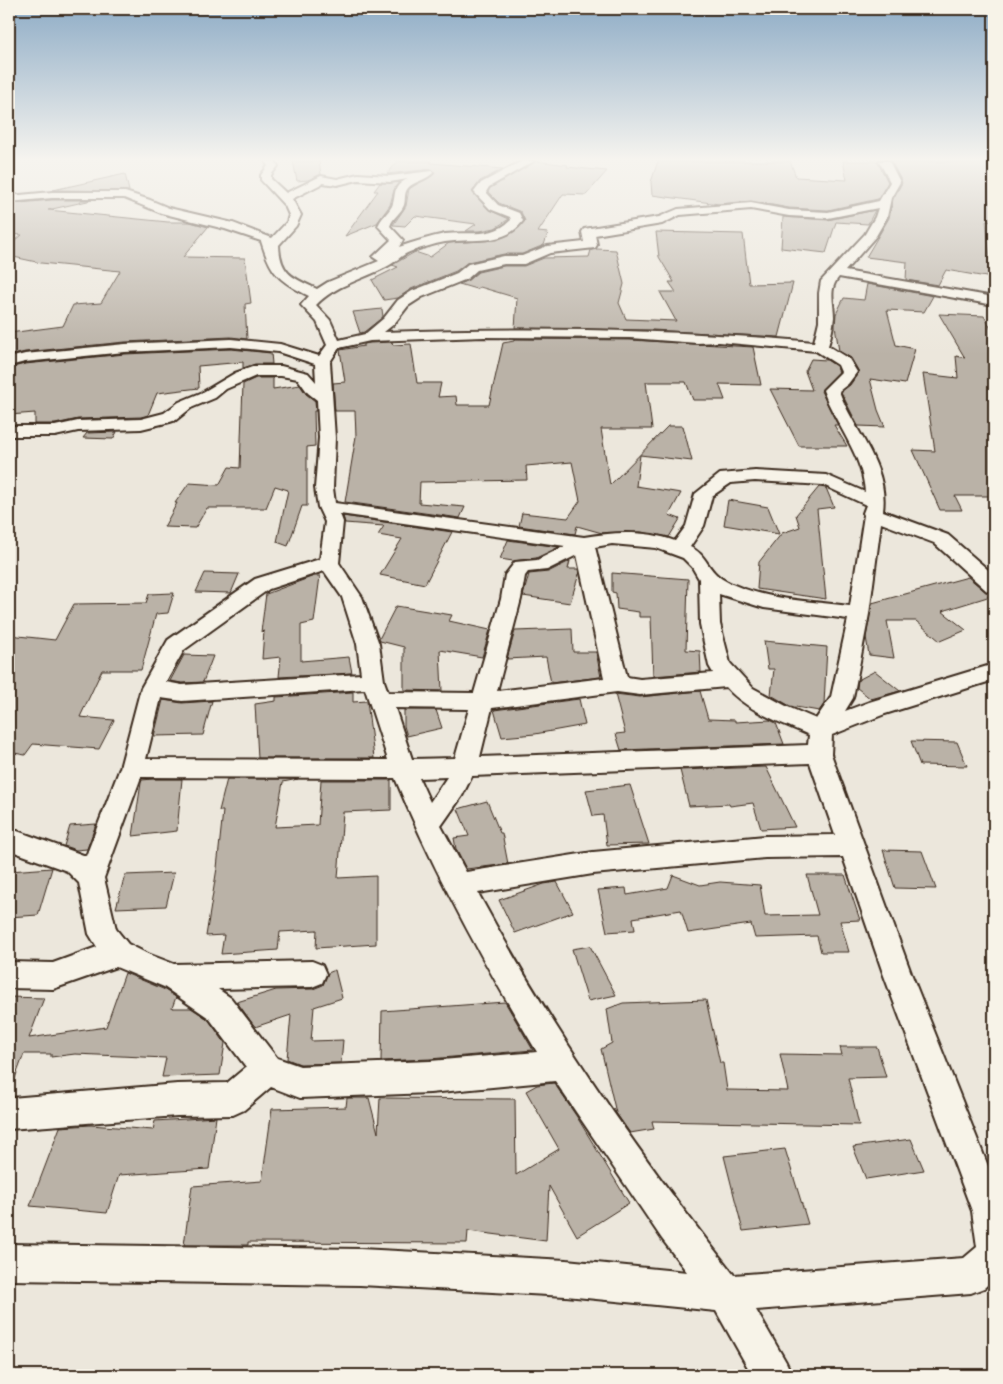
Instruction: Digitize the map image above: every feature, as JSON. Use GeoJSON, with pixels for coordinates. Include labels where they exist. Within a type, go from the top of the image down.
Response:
{"type":"FeatureCollection","features":[{"type":"Feature","properties":{"kind":"street"},"geometry":{"type":"LineString","coordinates":[[227,226],[266,239],[274,263],[281,276],[318,295]]}},
{"type":"Feature","properties":{"kind":"street"},"geometry":{"type":"LineString","coordinates":[[274,263],[273,244],[289,226]]}},
{"type":"Feature","properties":{"kind":"street"},"geometry":{"type":"LineString","coordinates":[[382,264],[379,257],[395,244],[396,240],[384,226]]}},
{"type":"Feature","properties":{"kind":"street"},"geometry":{"type":"LineString","coordinates":[[334,345],[323,320],[308,305],[318,295],[333,286],[382,264],[404,249],[445,238],[492,236],[507,231],[512,226]]}},
{"type":"Feature","properties":{"kind":"street"},"geometry":{"type":"LineString","coordinates":[[370,337],[389,321],[403,303],[424,291],[462,276],[481,264],[524,260],[547,250],[591,245],[588,232],[632,226]]}},
{"type":"Feature","properties":{"kind":"street"},"geometry":{"type":"LineString","coordinates":[[820,347],[826,330],[825,288],[870,236],[876,226]]}},
{"type":"Feature","properties":{"kind":"street"},"geometry":{"type":"LineString","coordinates":[[836,274],[994,301]]}},
{"type":"Feature","properties":{"kind":"street"},"geometry":{"type":"LineString","coordinates":[[773,1375],[726,1294],[674,1227],[562,1065],[504,970],[427,824],[403,769],[376,690],[368,644],[352,597],[329,563],[334,522],[324,488],[327,438],[323,362],[334,345],[370,337],[484,334],[630,334],[766,341],[820,347],[844,362],[849,372],[831,390],[836,407],[868,459],[875,486],[874,508],[859,614],[842,698],[820,742]]}},
{"type":"Feature","properties":{"kind":"street"},"geometry":{"type":"LineString","coordinates":[[9,362],[26,358],[125,348],[231,343],[280,348],[323,362]]}},
{"type":"Feature","properties":{"kind":"street"},"geometry":{"type":"LineString","coordinates":[[9,431],[22,429],[55,431],[78,426],[142,424],[170,417],[185,405],[210,395],[221,386],[240,376],[267,370],[303,376],[314,390],[324,398]]}},
{"type":"Feature","properties":{"kind":"street"},"geometry":{"type":"LineString","coordinates":[[678,550],[695,526],[704,494],[726,478],[755,476],[826,480],[874,508],[942,539],[994,586]]}},
{"type":"Feature","properties":{"kind":"street"},"geometry":{"type":"LineString","coordinates":[[328,506],[584,542],[612,538],[659,542],[690,554],[700,563],[709,579],[710,624],[720,666],[745,694],[780,713],[820,742],[852,846],[897,973],[989,1211],[994,1245]]}},
{"type":"Feature","properties":{"kind":"street"},"geometry":{"type":"LineString","coordinates":[[584,542],[617,684]]}},
{"type":"Feature","properties":{"kind":"street"},"geometry":{"type":"LineString","coordinates":[[427,824],[453,790],[466,766],[511,599],[515,575],[522,566],[540,566],[559,558],[584,542]]}},
{"type":"Feature","properties":{"kind":"street"},"geometry":{"type":"LineString","coordinates":[[329,563],[262,584],[176,645],[152,688],[132,768],[91,878],[103,934],[118,953],[139,964],[174,977],[220,1008],[267,1070],[300,1082],[430,1077],[562,1065]]}},
{"type":"Feature","properties":{"kind":"street"},"geometry":{"type":"LineString","coordinates":[[709,579],[726,589],[764,601],[859,614]]}},
{"type":"Feature","properties":{"kind":"street"},"geometry":{"type":"LineString","coordinates":[[132,768],[403,769],[820,742],[877,708],[994,672]]}},
{"type":"Feature","properties":{"kind":"street"},"geometry":{"type":"LineString","coordinates":[[152,688],[182,693],[376,690],[483,701],[617,684],[640,687],[732,680]]}},
{"type":"Feature","properties":{"kind":"street"},"geometry":{"type":"LineString","coordinates":[[9,839],[76,863],[91,878]]}},
{"type":"Feature","properties":{"kind":"street"},"geometry":{"type":"LineString","coordinates":[[459,885],[593,863],[765,847],[852,846]]}},
{"type":"Feature","properties":{"kind":"street"},"geometry":{"type":"LineString","coordinates":[[9,976],[53,976],[118,953]]}},
{"type":"Feature","properties":{"kind":"street"},"geometry":{"type":"LineString","coordinates":[[174,977],[312,974]]}},
{"type":"Feature","properties":{"kind":"street"},"geometry":{"type":"LineString","coordinates":[[11,1114],[178,1100],[232,1099],[267,1070]]}},
{"type":"Feature","properties":{"kind":"street"},"geometry":{"type":"LineString","coordinates":[[9,1262],[360,1267],[566,1278],[726,1294],[971,1275],[994,1256]]}},
{"type":"Feature","properties":{"kind":"building"},"geometry":{"type":"Polygon","coordinates":[[[9,226],[208,227],[183,257],[245,258],[251,303],[245,304],[247,339],[231,337],[125,342],[25,352],[9,356],[9,333],[63,326],[73,305],[101,303],[120,271],[41,263],[9,256],[9,246],[22,235],[9,234],[9,226]]]}},
{"type":"Feature","properties":{"kind":"building"},"geometry":{"type":"Polygon","coordinates":[[[353,226],[371,226],[345,236],[353,226]]]}},
{"type":"Feature","properties":{"kind":"building"},"geometry":{"type":"Polygon","coordinates":[[[474,226],[499,226],[480,231],[466,231],[474,226]]]}},
{"type":"Feature","properties":{"kind":"building"},"geometry":{"type":"Polygon","coordinates":[[[520,226],[542,226],[538,232],[548,233],[544,245],[522,254],[504,254],[468,262],[456,271],[411,289],[398,298],[384,300],[372,280],[398,267],[392,265],[415,252],[430,257],[449,243],[497,240],[520,226]]]}},
{"type":"Feature","properties":{"kind":"building"},"geometry":{"type":"Polygon","coordinates":[[[782,226],[835,226],[826,253],[781,248],[782,226]]]}},
{"type":"Feature","properties":{"kind":"building"},"geometry":{"type":"Polygon","coordinates":[[[885,226],[986,226],[992,278],[946,270],[938,285],[906,280],[907,262],[866,257],[885,226]]]}},
{"type":"Feature","properties":{"kind":"building"},"geometry":{"type":"Polygon","coordinates":[[[656,232],[743,234],[749,284],[793,283],[779,337],[653,330],[515,328],[517,298],[480,287],[476,289],[459,284],[478,272],[504,266],[524,266],[544,258],[589,257],[591,250],[597,249],[616,250],[624,284],[619,303],[626,319],[676,321],[660,292],[676,292],[669,282],[674,282],[659,257],[656,232]]]}},
{"type":"Feature","properties":{"kind":"building"},"geometry":{"type":"Polygon","coordinates":[[[867,284],[933,296],[924,312],[887,310],[896,345],[915,349],[905,384],[870,379],[878,410],[885,427],[858,426],[841,392],[850,385],[859,372],[851,358],[839,351],[835,326],[836,314],[844,298],[864,300],[867,284]]]}},
{"type":"Feature","properties":{"kind":"building"},"geometry":{"type":"Polygon","coordinates":[[[382,309],[383,317],[360,333],[353,312],[382,309]]]}},
{"type":"Feature","properties":{"kind":"building"},"geometry":{"type":"Polygon","coordinates":[[[939,314],[984,316],[994,334],[994,377],[991,376],[994,428],[994,496],[955,496],[962,510],[940,510],[913,450],[935,451],[923,374],[958,378],[956,356],[965,358],[939,314]]]}},
{"type":"Feature","properties":{"kind":"building"},"geometry":{"type":"Polygon","coordinates":[[[514,339],[630,340],[753,347],[761,385],[719,384],[725,400],[693,400],[686,382],[646,382],[652,429],[601,429],[610,485],[668,426],[683,426],[692,461],[640,455],[636,486],[681,493],[669,515],[680,519],[669,537],[641,532],[602,533],[577,526],[575,534],[519,526],[522,513],[568,518],[580,501],[572,462],[526,466],[527,480],[420,482],[419,503],[465,507],[460,518],[345,502],[356,436],[355,411],[335,411],[333,383],[345,382],[340,350],[364,346],[364,344],[370,343],[392,342],[393,345],[411,344],[417,383],[441,383],[438,397],[456,396],[457,405],[489,405],[503,343],[514,341],[514,339]]]}},
{"type":"Feature","properties":{"kind":"building"},"geometry":{"type":"Polygon","coordinates":[[[231,349],[271,353],[272,364],[255,364],[243,368],[243,362],[198,366],[199,388],[157,393],[148,415],[141,417],[78,419],[55,424],[35,424],[35,413],[9,415],[9,368],[25,364],[125,354],[231,349]]]}},
{"type":"Feature","properties":{"kind":"building"},"geometry":{"type":"Polygon","coordinates":[[[811,359],[827,360],[836,366],[839,372],[821,391],[838,425],[834,425],[847,446],[799,446],[770,389],[812,390],[805,371],[811,359]]]}},
{"type":"Feature","properties":{"kind":"building"},"geometry":{"type":"Polygon","coordinates":[[[256,378],[273,378],[273,389],[300,385],[306,394],[315,401],[315,446],[307,447],[307,506],[302,506],[288,546],[277,542],[288,490],[275,486],[266,508],[207,508],[195,528],[164,527],[177,503],[175,503],[189,483],[219,485],[229,467],[240,468],[243,384],[256,378]]]}},
{"type":"Feature","properties":{"kind":"building"},"geometry":{"type":"Polygon","coordinates":[[[117,432],[113,439],[83,438],[87,433],[117,432]]]}},
{"type":"Feature","properties":{"kind":"building"},"geometry":{"type":"Polygon","coordinates":[[[819,487],[826,488],[834,507],[817,509],[826,599],[757,589],[759,562],[782,533],[800,527],[796,515],[819,487]]]}},
{"type":"Feature","properties":{"kind":"building"},"geometry":{"type":"Polygon","coordinates":[[[728,500],[768,507],[779,534],[724,525],[728,500]]]}},
{"type":"Feature","properties":{"kind":"building"},"geometry":{"type":"Polygon","coordinates":[[[343,516],[452,532],[425,584],[380,575],[402,539],[378,535],[384,526],[345,523],[343,516]]]}},
{"type":"Feature","properties":{"kind":"building"},"geometry":{"type":"Polygon","coordinates":[[[508,540],[559,547],[536,558],[513,561],[500,559],[508,540]]]}},
{"type":"Feature","properties":{"kind":"building"},"geometry":{"type":"Polygon","coordinates":[[[570,561],[568,569],[578,569],[579,574],[570,603],[523,596],[529,574],[548,572],[570,561]]]}},
{"type":"Feature","properties":{"kind":"building"},"geometry":{"type":"Polygon","coordinates":[[[205,573],[239,574],[231,593],[196,592],[205,573]]]}},
{"type":"Feature","properties":{"kind":"building"},"geometry":{"type":"Polygon","coordinates":[[[612,573],[688,579],[686,650],[700,651],[701,672],[653,676],[651,617],[639,617],[639,612],[617,609],[616,593],[612,592],[612,573]]]}},
{"type":"Feature","properties":{"kind":"building"},"geometry":{"type":"Polygon","coordinates":[[[314,576],[320,576],[314,622],[301,625],[301,661],[349,657],[352,673],[279,677],[281,657],[262,659],[264,631],[261,632],[266,594],[314,576]]]}},
{"type":"Feature","properties":{"kind":"building"},"geometry":{"type":"Polygon","coordinates":[[[968,577],[986,592],[994,595],[942,611],[966,630],[940,641],[916,621],[887,621],[894,658],[869,655],[866,637],[872,603],[968,577]]]}},
{"type":"Feature","properties":{"kind":"building"},"geometry":{"type":"Polygon","coordinates":[[[174,593],[168,613],[156,614],[141,670],[102,670],[80,717],[114,720],[99,749],[33,744],[25,755],[9,752],[9,635],[55,640],[74,604],[146,603],[149,594],[174,593]]]}},
{"type":"Feature","properties":{"kind":"building"},"geometry":{"type":"Polygon","coordinates":[[[396,606],[452,615],[449,621],[490,630],[482,657],[440,650],[442,691],[404,690],[404,647],[380,641],[379,639],[396,606]]]}},
{"type":"Feature","properties":{"kind":"building"},"geometry":{"type":"Polygon","coordinates":[[[572,629],[573,652],[596,652],[601,677],[551,683],[546,657],[507,659],[515,631],[572,629]]]}},
{"type":"Feature","properties":{"kind":"building"},"geometry":{"type":"Polygon","coordinates":[[[764,641],[827,647],[824,704],[819,711],[790,706],[771,695],[774,669],[768,669],[764,641]]]}},
{"type":"Feature","properties":{"kind":"building"},"geometry":{"type":"Polygon","coordinates":[[[184,655],[213,656],[203,682],[182,683],[170,681],[184,655]]]}},
{"type":"Feature","properties":{"kind":"building"},"geometry":{"type":"Polygon","coordinates":[[[875,671],[900,691],[871,699],[857,688],[858,680],[875,671]]]}},
{"type":"Feature","properties":{"kind":"building"},"geometry":{"type":"Polygon","coordinates":[[[700,691],[708,719],[735,720],[735,722],[770,720],[776,723],[784,744],[621,750],[616,734],[625,733],[615,694],[640,697],[700,691]]]}},
{"type":"Feature","properties":{"kind":"building"},"geometry":{"type":"Polygon","coordinates":[[[353,692],[353,702],[367,701],[374,758],[258,758],[255,704],[276,701],[276,697],[353,692]]]}},
{"type":"Feature","properties":{"kind":"building"},"geometry":{"type":"Polygon","coordinates":[[[579,699],[585,725],[535,734],[502,737],[494,710],[579,699]]]}},
{"type":"Feature","properties":{"kind":"building"},"geometry":{"type":"Polygon","coordinates":[[[163,700],[182,703],[212,701],[203,735],[154,736],[163,700]]]}},
{"type":"Feature","properties":{"kind":"building"},"geometry":{"type":"Polygon","coordinates":[[[404,710],[436,710],[442,728],[407,736],[404,726],[404,710]]]}},
{"type":"Feature","properties":{"kind":"building"},"geometry":{"type":"Polygon","coordinates":[[[911,741],[957,742],[967,766],[920,765],[911,741]]]}},
{"type":"Feature","properties":{"kind":"building"},"geometry":{"type":"Polygon","coordinates":[[[766,767],[795,827],[761,829],[753,803],[730,806],[729,804],[689,806],[680,770],[766,767]]]}},
{"type":"Feature","properties":{"kind":"building"},"geometry":{"type":"Polygon","coordinates":[[[182,779],[177,831],[133,836],[142,780],[182,779]]]}},
{"type":"Feature","properties":{"kind":"building"},"geometry":{"type":"Polygon","coordinates":[[[227,779],[298,779],[283,782],[275,827],[318,825],[321,780],[391,780],[391,810],[343,812],[338,878],[376,876],[376,944],[316,948],[317,930],[280,932],[278,950],[221,954],[224,935],[206,936],[217,868],[223,811],[219,811],[227,779]]]}},
{"type":"Feature","properties":{"kind":"building"},"geometry":{"type":"Polygon","coordinates":[[[630,785],[649,844],[607,845],[603,815],[593,816],[586,790],[630,785]]]}},
{"type":"Feature","properties":{"kind":"building"},"geometry":{"type":"Polygon","coordinates":[[[487,801],[500,833],[502,833],[508,864],[466,869],[456,849],[454,838],[469,836],[458,809],[487,801]]]}},
{"type":"Feature","properties":{"kind":"building"},"geometry":{"type":"Polygon","coordinates":[[[96,824],[87,849],[76,850],[64,846],[70,826],[96,824]]]}},
{"type":"Feature","properties":{"kind":"building"},"geometry":{"type":"Polygon","coordinates":[[[883,850],[922,851],[936,889],[895,888],[883,850]]]}},
{"type":"Feature","properties":{"kind":"building"},"geometry":{"type":"Polygon","coordinates":[[[52,868],[38,915],[9,917],[9,871],[52,868]]]}},
{"type":"Feature","properties":{"kind":"building"},"geometry":{"type":"Polygon","coordinates":[[[174,873],[166,906],[116,908],[125,875],[174,873]]]}},
{"type":"Feature","properties":{"kind":"building"},"geometry":{"type":"Polygon","coordinates":[[[673,875],[700,885],[720,882],[760,885],[765,916],[818,915],[807,875],[845,875],[860,920],[840,921],[849,952],[821,952],[817,936],[755,938],[751,924],[688,933],[681,910],[633,918],[635,930],[607,932],[598,890],[626,888],[627,895],[668,888],[673,875]]]}},
{"type":"Feature","properties":{"kind":"building"},"geometry":{"type":"Polygon","coordinates":[[[557,882],[573,912],[515,933],[499,900],[544,884],[557,882]]]}},
{"type":"Feature","properties":{"kind":"building"},"geometry":{"type":"Polygon","coordinates":[[[590,946],[616,995],[588,1001],[572,949],[590,946]]]}},
{"type":"Feature","properties":{"kind":"building"},"geometry":{"type":"Polygon","coordinates":[[[335,970],[342,998],[314,1007],[311,1041],[343,1040],[341,1063],[300,1064],[287,1059],[291,1015],[255,1027],[237,1002],[276,990],[313,989],[323,985],[328,973],[335,970]]]}},
{"type":"Feature","properties":{"kind":"building"},"geometry":{"type":"Polygon","coordinates":[[[125,973],[163,989],[176,997],[172,1008],[191,1008],[208,1019],[225,1043],[220,1075],[162,1077],[166,1058],[75,1054],[51,1057],[51,1054],[24,1054],[11,1089],[9,1088],[9,997],[44,998],[29,1038],[106,1027],[125,973]]]}},
{"type":"Feature","properties":{"kind":"building"},"geometry":{"type":"Polygon","coordinates":[[[706,1000],[720,1063],[723,1063],[727,1090],[788,1091],[780,1054],[842,1055],[840,1047],[877,1047],[886,1077],[848,1078],[859,1125],[652,1121],[654,1129],[630,1133],[616,1113],[601,1049],[612,1043],[607,1009],[623,1003],[706,1000]]]}},
{"type":"Feature","properties":{"kind":"building"},"geometry":{"type":"Polygon","coordinates":[[[505,1002],[533,1050],[430,1059],[381,1061],[382,1011],[505,1002]]]}},
{"type":"Feature","properties":{"kind":"building"},"geometry":{"type":"Polygon","coordinates":[[[554,1083],[629,1203],[577,1236],[549,1186],[546,1241],[468,1231],[467,1243],[248,1242],[248,1245],[184,1245],[192,1186],[262,1181],[272,1109],[346,1107],[347,1098],[369,1098],[378,1133],[380,1098],[515,1099],[516,1175],[559,1149],[526,1091],[537,1085],[554,1083]]]}},
{"type":"Feature","properties":{"kind":"building"},"geometry":{"type":"Polygon","coordinates":[[[216,1117],[209,1169],[119,1175],[107,1213],[30,1206],[60,1127],[91,1125],[153,1130],[155,1121],[216,1117]]]}},
{"type":"Feature","properties":{"kind":"building"},"geometry":{"type":"Polygon","coordinates":[[[911,1139],[924,1170],[866,1179],[853,1147],[911,1139]]]}},
{"type":"Feature","properties":{"kind":"building"},"geometry":{"type":"Polygon","coordinates":[[[785,1149],[808,1224],[743,1231],[724,1156],[785,1149]]]}}]}
